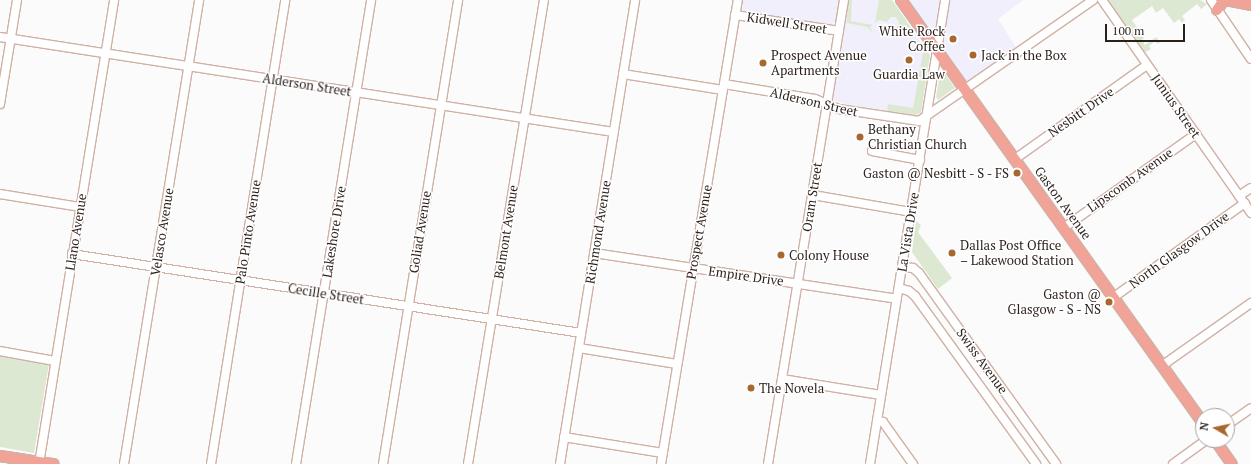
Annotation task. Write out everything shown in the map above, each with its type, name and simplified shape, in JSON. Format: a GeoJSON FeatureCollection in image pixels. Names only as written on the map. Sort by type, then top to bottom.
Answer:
{"type":"FeatureCollection","features":[{"type":"Feature","properties":{"kind":"main road","name":"Gaston Avenue"},"geometry":{"type":"LineString","coordinates":[[901,0],[937,52],[1065,227],[1195,411]]}},
{"type":"Feature","properties":{"kind":"main road"},"geometry":{"type":"LineString","coordinates":[[1217,10],[1225,0],[1251,5]]}},
{"type":"Feature","properties":{"kind":"main road"},"geometry":{"type":"LineString","coordinates":[[1221,448],[1232,464]]}},
{"type":"Feature","properties":{"kind":"main road"},"geometry":{"type":"LineString","coordinates":[[0,456],[53,464]]}},
{"type":"Feature","properties":{"kind":"street"},"geometry":{"type":"LineString","coordinates":[[0,104],[17,0]]}},
{"type":"Feature","properties":{"kind":"street","name":"Llano Avenue"},"geometry":{"type":"LineString","coordinates":[[39,463],[104,54],[114,0]]}},
{"type":"Feature","properties":{"kind":"street","name":"Velasco Avenue"},"geometry":{"type":"LineString","coordinates":[[124,464],[199,0]]}},
{"type":"Feature","properties":{"kind":"street","name":"Palo Pinto Avenue"},"geometry":{"type":"LineString","coordinates":[[211,464],[285,0]]}},
{"type":"Feature","properties":{"kind":"street","name":"Lakeshore Drive"},"geometry":{"type":"LineString","coordinates":[[296,464],[372,0]]}},
{"type":"Feature","properties":{"kind":"street","name":"Goliad Avenue"},"geometry":{"type":"LineString","coordinates":[[383,464],[458,0]]}},
{"type":"Feature","properties":{"kind":"street","name":"Belmont Avenue"},"geometry":{"type":"LineString","coordinates":[[468,464],[544,0]]}},
{"type":"Feature","properties":{"kind":"street","name":"Richmond Avenue"},"geometry":{"type":"LineString","coordinates":[[560,464],[635,0]]}},
{"type":"Feature","properties":{"kind":"street","name":"Prospect Avenue"},"geometry":{"type":"LineString","coordinates":[[661,464],[738,0]]}},
{"type":"Feature","properties":{"kind":"street","name":"Oram Street"},"geometry":{"type":"LineString","coordinates":[[768,464],[844,0]]}},
{"type":"Feature","properties":{"kind":"street","name":"La Vista Drive"},"geometry":{"type":"LineString","coordinates":[[870,464],[945,0]]}},
{"type":"Feature","properties":{"kind":"street","name":"Alderson Street"},"geometry":{"type":"LineString","coordinates":[[623,74],[815,99],[828,105],[916,122],[926,118],[1093,0]]}},
{"type":"Feature","properties":{"kind":"street","name":"Junius Street"},"geometry":{"type":"LineString","coordinates":[[1102,0],[1251,212]]}},
{"type":"Feature","properties":{"kind":"street"},"geometry":{"type":"LineString","coordinates":[[1211,0],[1251,58]]}},
{"type":"Feature","properties":{"kind":"street","name":"Kidwell Street"},"geometry":{"type":"LineString","coordinates":[[735,15],[839,31]]}},
{"type":"Feature","properties":{"kind":"street","name":"Alderson Street"},"geometry":{"type":"LineString","coordinates":[[0,37],[614,132]]}},
{"type":"Feature","properties":{"kind":"street","name":"Nesbitt Drive"},"geometry":{"type":"LineString","coordinates":[[1015,159],[1147,65]]}},
{"type":"Feature","properties":{"kind":"street","name":"Lipscomb Avenue"},"geometry":{"type":"LineString","coordinates":[[1065,227],[1196,134]]}},
{"type":"Feature","properties":{"kind":"street"},"geometry":{"type":"LineString","coordinates":[[872,151],[920,160]]}},
{"type":"Feature","properties":{"kind":"street"},"geometry":{"type":"LineString","coordinates":[[1239,196],[1251,188]]}},
{"type":"Feature","properties":{"kind":"street"},"geometry":{"type":"LineString","coordinates":[[0,194],[80,207]]}},
{"type":"Feature","properties":{"kind":"street"},"geometry":{"type":"LineString","coordinates":[[813,195],[911,212]]}},
{"type":"Feature","properties":{"kind":"street","name":"North Glasgow Drive"},"geometry":{"type":"LineString","coordinates":[[1114,297],[1245,203]]}},
{"type":"Feature","properties":{"kind":"street","name":"Empire Drive"},"geometry":{"type":"LineString","coordinates":[[594,253],[897,299]]}},
{"type":"Feature","properties":{"kind":"street","name":"Cecille Street"},"geometry":{"type":"LineString","coordinates":[[72,254],[581,333]]}},
{"type":"Feature","properties":{"kind":"street","name":"Swiss Avenue"},"geometry":{"type":"LineString","coordinates":[[902,266],[913,268],[919,273],[1056,464]]}},
{"type":"Feature","properties":{"kind":"street","name":"Swiss Avenue"},"geometry":{"type":"LineString","coordinates":[[899,288],[909,291],[915,296],[1036,464]]}},
{"type":"Feature","properties":{"kind":"street"},"geometry":{"type":"LineString","coordinates":[[1163,365],[1251,302]]}},
{"type":"Feature","properties":{"kind":"street"},"geometry":{"type":"LineString","coordinates":[[579,348],[677,364]]}},
{"type":"Feature","properties":{"kind":"street"},"geometry":{"type":"LineString","coordinates":[[0,351],[55,361]]}},
{"type":"Feature","properties":{"kind":"street"},"geometry":{"type":"LineString","coordinates":[[782,379],[881,396]]}},
{"type":"Feature","properties":{"kind":"street"},"geometry":{"type":"LineString","coordinates":[[991,400],[1003,392]]}},
{"type":"Feature","properties":{"kind":"street"},"geometry":{"type":"LineString","coordinates":[[1235,419],[1251,408]]}},
{"type":"Feature","properties":{"kind":"street"},"geometry":{"type":"LineString","coordinates":[[877,422],[883,422],[913,464]]}},
{"type":"Feature","properties":{"kind":"street"},"geometry":{"type":"LineString","coordinates":[[564,437],[663,453]]}},
{"type":"Feature","properties":{"kind":"street"},"geometry":{"type":"LineString","coordinates":[[1173,464],[1195,448]]}},
{"type":"Feature","properties":{"kind":"shaded area"},"geometry":{"type":"Polygon","coordinates":[[[742,0],[840,0],[837,21],[829,26],[740,12],[742,0]]]}},
{"type":"Feature","properties":{"kind":"shaded area"},"geometry":{"type":"Polygon","coordinates":[[[848,0],[892,0],[930,55],[918,115],[847,105],[833,100],[848,0]]]}},
{"type":"Feature","properties":{"kind":"shaded area"},"geometry":{"type":"Polygon","coordinates":[[[908,0],[1023,0],[998,19],[1016,47],[967,82],[908,0]]]}},
{"type":"Feature","properties":{"kind":"green space"},"geometry":{"type":"Polygon","coordinates":[[[848,0],[852,0],[851,21],[873,25],[870,27],[873,33],[867,27],[847,23],[848,0]]]}},
{"type":"Feature","properties":{"kind":"green space"},"geometry":{"type":"Polygon","coordinates":[[[879,0],[892,0],[912,29],[911,35],[895,32],[899,22],[896,17],[891,17],[887,22],[879,20],[875,23],[879,0]]]}},
{"type":"Feature","properties":{"kind":"green space"},"geometry":{"type":"Polygon","coordinates":[[[1107,0],[1200,0],[1207,4],[1201,9],[1197,4],[1182,16],[1185,20],[1182,23],[1179,19],[1174,23],[1163,8],[1156,13],[1152,6],[1132,20],[1144,38],[1142,40],[1145,45],[1156,37],[1160,42],[1158,44],[1155,41],[1149,46],[1151,49],[1144,53],[1107,0]]]}},
{"type":"Feature","properties":{"kind":"green space"},"geometry":{"type":"Polygon","coordinates":[[[924,47],[930,55],[921,113],[914,115],[887,111],[888,104],[913,108],[924,47]]]}},
{"type":"Feature","properties":{"kind":"green space"},"geometry":{"type":"Polygon","coordinates":[[[943,71],[955,88],[938,100],[936,97],[940,73],[943,71]]]}},
{"type":"Feature","properties":{"kind":"green space"},"geometry":{"type":"Polygon","coordinates":[[[916,221],[921,225],[918,232],[952,278],[938,289],[912,252],[916,221]]]}},
{"type":"Feature","properties":{"kind":"green space"},"geometry":{"type":"Polygon","coordinates":[[[0,355],[49,364],[34,453],[0,447],[0,355]]]}},
{"type":"Feature","properties":{"kind":"place","name":"White Rock Coffee"},"geometry":{"type":"Point","coordinates":[953,39]}},
{"type":"Feature","properties":{"kind":"place","name":"Jack in the Box"},"geometry":{"type":"Point","coordinates":[973,55]}},
{"type":"Feature","properties":{"kind":"place","name":"Guardia Law"},"geometry":{"type":"Point","coordinates":[909,60]}},
{"type":"Feature","properties":{"kind":"place","name":"Prospect Avenue Apartments"},"geometry":{"type":"Point","coordinates":[763,63]}},
{"type":"Feature","properties":{"kind":"place","name":"Bethany Christian Church"},"geometry":{"type":"Point","coordinates":[860,137]}},
{"type":"Feature","properties":{"kind":"place","name":"Gaston @ Nesbitt - S - FS"},"geometry":{"type":"Point","coordinates":[1017,173]}},
{"type":"Feature","properties":{"kind":"place","name":"Dallas Post Office – Lakewood Station"},"geometry":{"type":"Point","coordinates":[952,253]}},
{"type":"Feature","properties":{"kind":"place","name":"Colony House"},"geometry":{"type":"Point","coordinates":[781,255]}},
{"type":"Feature","properties":{"kind":"place","name":"Gaston @ Glasgow - S - NS"},"geometry":{"type":"Point","coordinates":[1109,302]}},
{"type":"Feature","properties":{"kind":"place","name":"The Novela"},"geometry":{"type":"Point","coordinates":[751,388]}}]}
